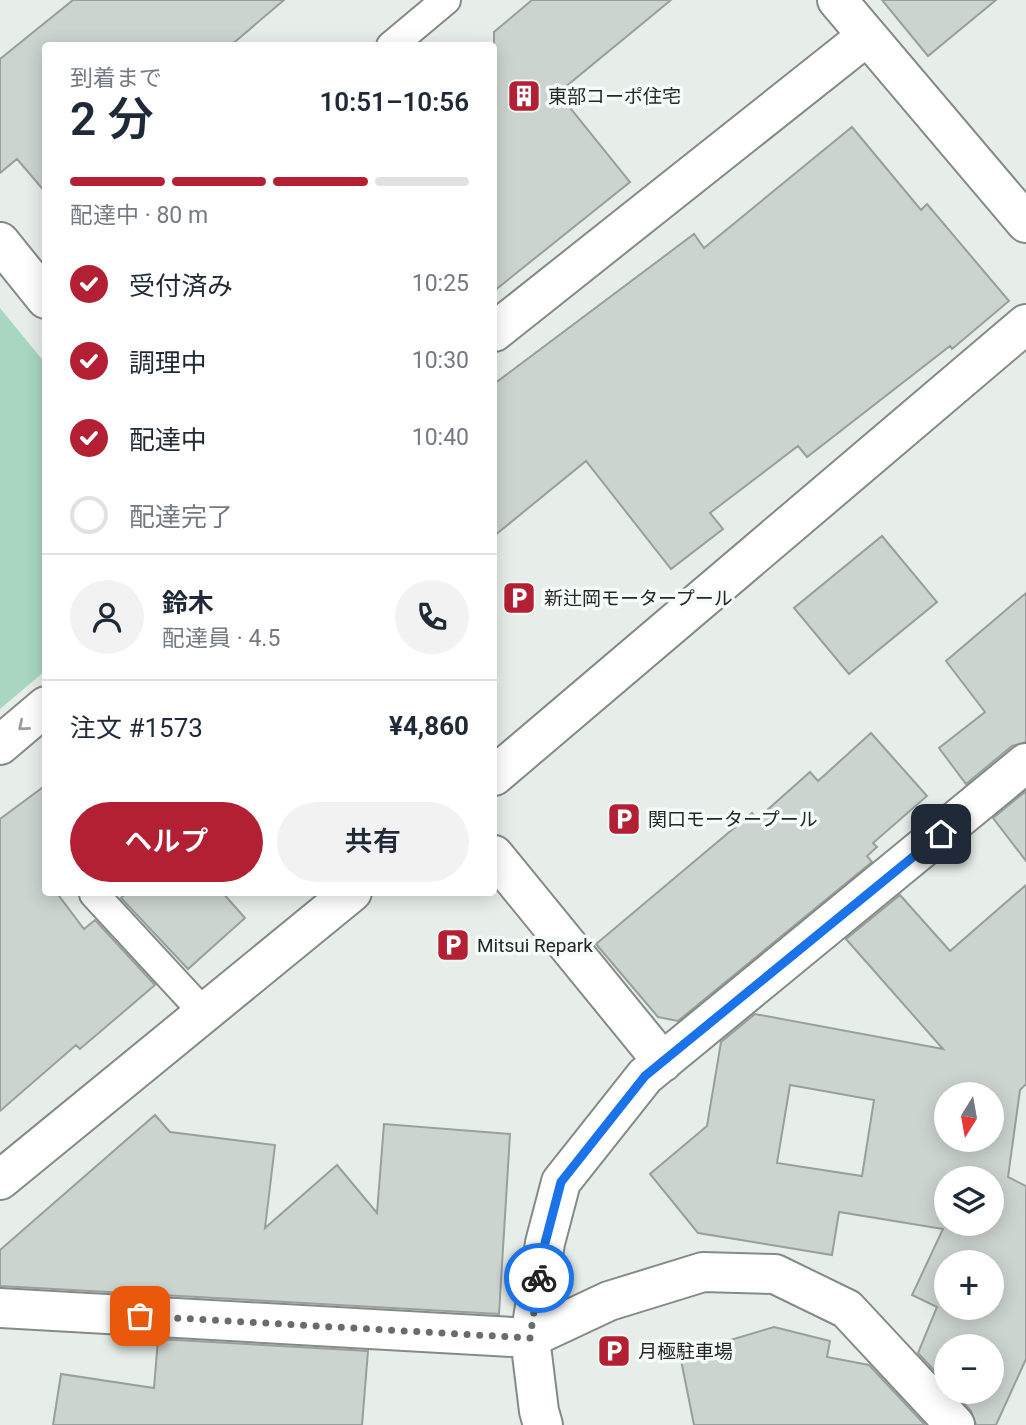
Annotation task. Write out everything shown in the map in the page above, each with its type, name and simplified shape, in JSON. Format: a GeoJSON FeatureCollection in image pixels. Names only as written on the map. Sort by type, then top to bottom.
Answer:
{"type":"FeatureCollection","features":[{"type":"Feature","properties":{"kind":"street"},"geometry":{"type":"LineString","coordinates":[[837,0],[1026,223]]}},
{"type":"Feature","properties":{"kind":"street"},"geometry":{"type":"LineString","coordinates":[[497,330],[867,36]]}},
{"type":"Feature","properties":{"kind":"street"},"geometry":{"type":"LineString","coordinates":[[0,242],[42,294]]}},
{"type":"Feature","properties":{"kind":"street"},"geometry":{"type":"LineString","coordinates":[[497,773],[1026,324]]}},
{"type":"Feature","properties":{"kind":"street"},"geometry":{"type":"LineString","coordinates":[[0,745],[42,709]]}},
{"type":"Feature","properties":{"kind":"street"},"geometry":{"type":"LineString","coordinates":[[543,1425],[530,1338],[545,1243],[561,1182],[645,1076],[1026,763]]}},
{"type":"Feature","properties":{"kind":"street"},"geometry":{"type":"LineString","coordinates":[[497,859],[663,1062]]}},
{"type":"Feature","properties":{"kind":"street"},"geometry":{"type":"LineString","coordinates":[[0,1180],[347,896]]}},
{"type":"Feature","properties":{"kind":"street"},"geometry":{"type":"LineString","coordinates":[[0,1308],[530,1338],[609,1301],[703,1272],[775,1274],[847,1309],[955,1425]]}},
{"type":"Feature","properties":{"kind":"lane"},"geometry":{"type":"LineString","coordinates":[[396,42],[446,0]]}},
{"type":"Feature","properties":{"kind":"lane"},"geometry":{"type":"LineString","coordinates":[[96,896],[204,1013]]}},
{"type":"Feature","properties":{"kind":"green space"},"geometry":{"type":"Polygon","coordinates":[[[0,308],[42,359],[42,674],[0,709],[0,308]]]}},
{"type":"Feature","properties":{"kind":"building"},"geometry":{"type":"Polygon","coordinates":[[[73,0],[284,0],[235,42],[42,42],[42,188],[17,159],[0,173],[0,59],[73,0]]]}},
{"type":"Feature","properties":{"kind":"building"},"geometry":{"type":"Polygon","coordinates":[[[532,0],[671,0],[558,93],[630,182],[497,289],[497,42],[494,42],[494,32],[532,0]]]}},
{"type":"Feature","properties":{"kind":"building"},"geometry":{"type":"Polygon","coordinates":[[[882,0],[996,0],[928,56],[882,0]]]}},
{"type":"Feature","properties":{"kind":"building"},"geometry":{"type":"Polygon","coordinates":[[[852,127],[921,210],[927,204],[1009,301],[952,349],[950,346],[807,457],[798,446],[710,513],[723,529],[671,569],[586,461],[497,534],[497,382],[694,234],[704,248],[852,127]]]}},
{"type":"Feature","properties":{"kind":"building"},"geometry":{"type":"Polygon","coordinates":[[[882,536],[937,602],[849,674],[794,608],[882,536]]]}},
{"type":"Feature","properties":{"kind":"building"},"geometry":{"type":"Polygon","coordinates":[[[1026,593],[1026,742],[1012,746],[966,784],[939,748],[985,712],[946,661],[1026,593]]]}},
{"type":"Feature","properties":{"kind":"building"},"geometry":{"type":"Polygon","coordinates":[[[871,733],[927,796],[873,843],[877,847],[867,856],[872,862],[678,1021],[658,1017],[596,944],[752,813],[757,819],[810,772],[818,781],[871,733]]]}},
{"type":"Feature","properties":{"kind":"building"},"geometry":{"type":"Polygon","coordinates":[[[42,788],[42,896],[59,896],[84,929],[95,920],[155,985],[80,1049],[76,1045],[0,1111],[0,819],[42,788]]]}},
{"type":"Feature","properties":{"kind":"building"},"geometry":{"type":"Polygon","coordinates":[[[1026,791],[1026,861],[993,818],[1026,791]]]}},
{"type":"Feature","properties":{"kind":"building"},"geometry":{"type":"Polygon","coordinates":[[[1026,885],[1026,1084],[1020,1090],[1008,1177],[1026,1186],[1026,1359],[996,1425],[976,1425],[971,1411],[965,1404],[1004,1404],[1004,1334],[934,1334],[934,1370],[918,1353],[934,1314],[934,1320],[1004,1320],[1004,1250],[934,1250],[934,1306],[912,1295],[940,1236],[1004,1236],[1004,1166],[934,1166],[934,1228],[839,1212],[832,1255],[698,1233],[650,1174],[707,1126],[721,1042],[755,1014],[943,1049],[846,939],[900,895],[950,951],[1026,885]],[[790,1085],[777,1163],[862,1176],[874,1100],[790,1085]]]}},
{"type":"Feature","properties":{"kind":"building"},"geometry":{"type":"Polygon","coordinates":[[[226,896],[245,918],[188,969],[121,898],[226,896]]]}},
{"type":"Feature","properties":{"kind":"building"},"geometry":{"type":"Polygon","coordinates":[[[155,1115],[170,1132],[275,1145],[265,1228],[337,1165],[377,1213],[384,1124],[510,1134],[499,1314],[0,1286],[0,1250],[155,1115]]]}},
{"type":"Feature","properties":{"kind":"building"},"geometry":{"type":"Polygon","coordinates":[[[774,1327],[830,1341],[827,1357],[869,1365],[925,1425],[694,1425],[680,1355],[774,1327]]]}},
{"type":"Feature","properties":{"kind":"building"},"geometry":{"type":"Polygon","coordinates":[[[158,1339],[368,1351],[362,1425],[53,1425],[61,1374],[154,1388],[158,1339]]]}},
{"type":"Feature","properties":{"kind":"way so far"},"geometry":{"type":"LineString","coordinates":[[140,1316],[530,1338],[539,1278]]}},
{"type":"Feature","properties":{"kind":"place","name":"東部コーポ住宅"},"geometry":{"type":"Point","coordinates":[524,96]}},
{"type":"Feature","properties":{"kind":"place","name":"新辻岡モータープール"},"geometry":{"type":"Point","coordinates":[519,598]}},
{"type":"Feature","properties":{"kind":"place","name":"関口モータープール"},"geometry":{"type":"Point","coordinates":[624,819]}},
{"type":"Feature","properties":{"kind":"place","name":"Mitsui Repark"},"geometry":{"type":"Point","coordinates":[453,945]}},
{"type":"Feature","properties":{"kind":"place","name":"月極駐車場"},"geometry":{"type":"Point","coordinates":[614,1351]}},
{"type":"Feature","properties":{"kind":"route"},"geometry":{"type":"LineString","coordinates":[[539,1278],[561,1182],[645,1076],[941,834]]}}]}
